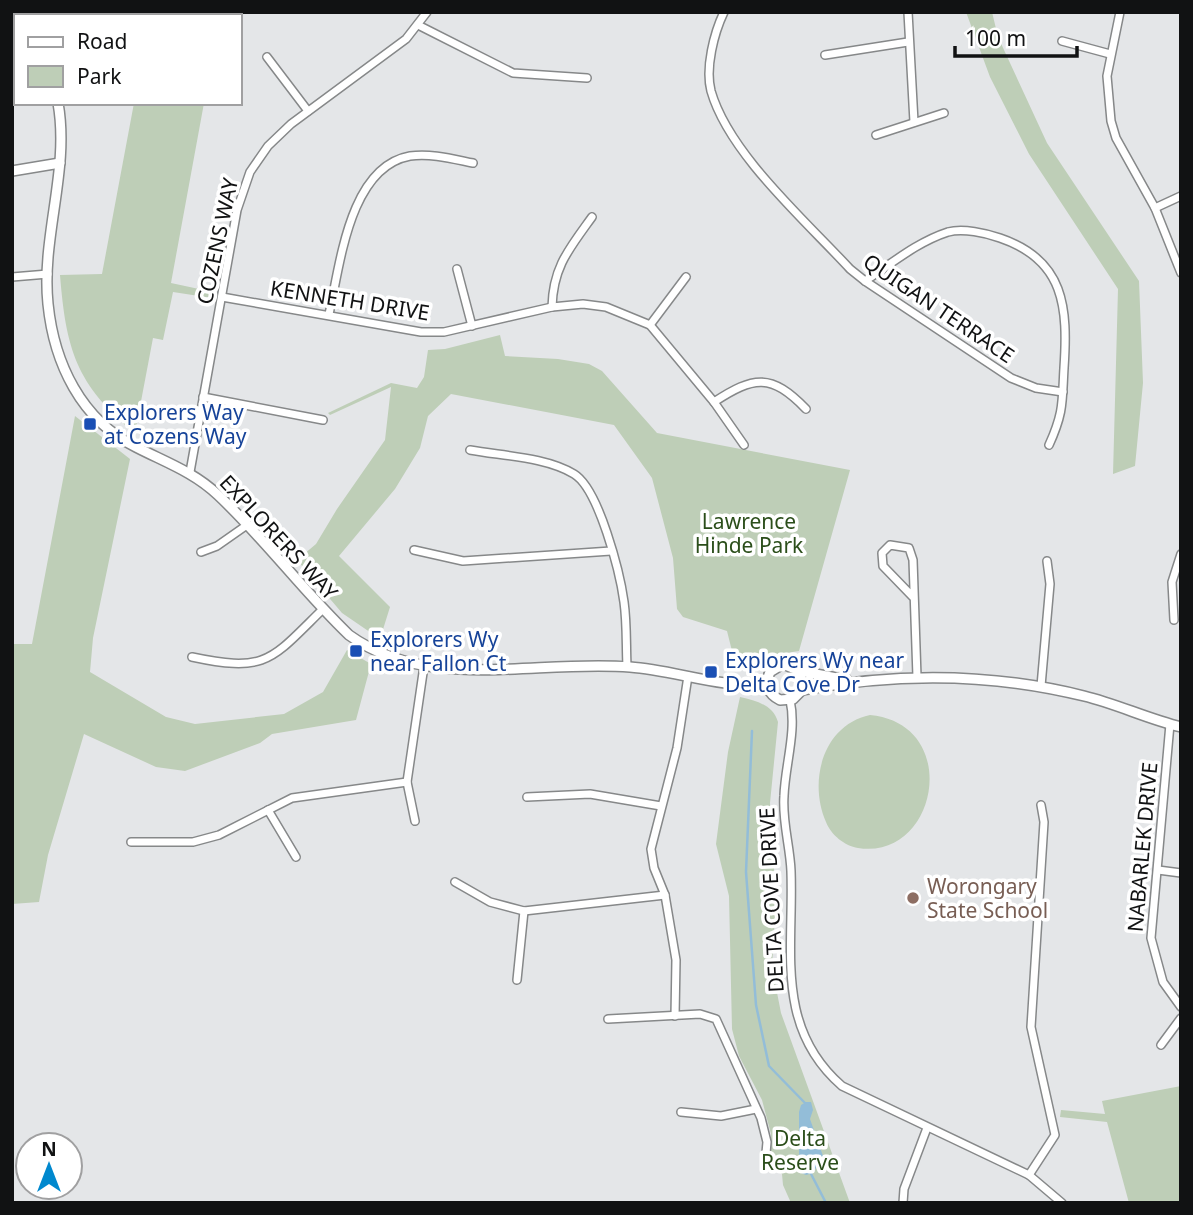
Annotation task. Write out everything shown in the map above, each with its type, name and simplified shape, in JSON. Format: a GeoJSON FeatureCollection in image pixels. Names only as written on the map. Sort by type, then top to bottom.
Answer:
{"type":"FeatureCollection","features":[{"type":"Feature","properties":{"kind":"street","name":"COZENS WAY"},"geometry":{"type":"LineString","coordinates":[[190,472],[237,210],[250,172],[268,146],[308,111],[406,39],[427,12]]}},
{"type":"Feature","properties":{"kind":"street","name":"QUIGAN TERRACE"},"geometry":{"type":"LineString","coordinates":[[724,12],[710,57],[710,89],[743,152],[849,269],[1011,378],[1036,388],[1063,392]]}},
{"type":"Feature","properties":{"kind":"street"},"geometry":{"type":"LineString","coordinates":[[908,12],[914,122]]}},
{"type":"Feature","properties":{"kind":"street"},"geometry":{"type":"LineString","coordinates":[[1120,12],[1110,54],[1107,93],[1111,121],[1116,138],[1155,208],[1181,273]]}},
{"type":"Feature","properties":{"kind":"street"},"geometry":{"type":"LineString","coordinates":[[418,25],[513,73],[586,78]]}},
{"type":"Feature","properties":{"kind":"street"},"geometry":{"type":"LineString","coordinates":[[1062,41],[1110,54]]}},
{"type":"Feature","properties":{"kind":"street"},"geometry":{"type":"LineString","coordinates":[[825,55],[908,42]]}},
{"type":"Feature","properties":{"kind":"street"},"geometry":{"type":"LineString","coordinates":[[267,57],[308,111]]}},
{"type":"Feature","properties":{"kind":"street","name":"EXPLORERS WAY"},"geometry":{"type":"LineString","coordinates":[[58,105],[60,163],[48,274],[48,304],[55,342],[65,373],[81,400],[98,420],[124,441],[190,472],[217,493],[349,635],[373,650],[424,666],[627,666],[747,685],[767,684]]}},
{"type":"Feature","properties":{"kind":"street"},"geometry":{"type":"LineString","coordinates":[[876,135],[944,113]]}},
{"type":"Feature","properties":{"kind":"street"},"geometry":{"type":"LineString","coordinates":[[329,314],[348,228],[355,207],[368,185],[389,165],[407,156],[430,155],[473,163]]}},
{"type":"Feature","properties":{"kind":"street"},"geometry":{"type":"LineString","coordinates":[[12,171],[60,163]]}},
{"type":"Feature","properties":{"kind":"street"},"geometry":{"type":"LineString","coordinates":[[1155,208],[1181,196]]}},
{"type":"Feature","properties":{"kind":"street"},"geometry":{"type":"LineString","coordinates":[[552,307],[552,283],[558,268],[592,217]]}},
{"type":"Feature","properties":{"kind":"street"},"geometry":{"type":"LineString","coordinates":[[865,281],[919,245],[950,231],[986,233],[1020,245],[1043,265],[1058,285],[1066,313],[1063,414],[1049,445]]}},
{"type":"Feature","properties":{"kind":"street"},"geometry":{"type":"LineString","coordinates":[[457,269],[472,326]]}},
{"type":"Feature","properties":{"kind":"street"},"geometry":{"type":"LineString","coordinates":[[12,277],[48,274]]}},
{"type":"Feature","properties":{"kind":"street"},"geometry":{"type":"LineString","coordinates":[[650,326],[686,277]]}},
{"type":"Feature","properties":{"kind":"street","name":"KENNETH DRIVE"},"geometry":{"type":"LineString","coordinates":[[222,297],[421,332],[472,326],[552,307],[583,304],[606,307],[650,326],[714,402],[744,445]]}},
{"type":"Feature","properties":{"kind":"street"},"geometry":{"type":"LineString","coordinates":[[714,402],[748,383],[767,383],[786,388],[806,408]]}},
{"type":"Feature","properties":{"kind":"street"},"geometry":{"type":"LineString","coordinates":[[203,397],[323,420]]}},
{"type":"Feature","properties":{"kind":"street"},"geometry":{"type":"LineString","coordinates":[[470,450],[561,467],[578,476],[595,503],[611,551],[624,602],[627,666]]}},
{"type":"Feature","properties":{"kind":"street"},"geometry":{"type":"LineString","coordinates":[[201,552],[217,546],[247,525]]}},
{"type":"Feature","properties":{"kind":"street"},"geometry":{"type":"LineString","coordinates":[[913,597],[883,566],[881,553],[890,545],[905,545],[912,553],[917,677]]}},
{"type":"Feature","properties":{"kind":"street"},"geometry":{"type":"LineString","coordinates":[[414,550],[463,561],[611,551]]}},
{"type":"Feature","properties":{"kind":"street"},"geometry":{"type":"LineString","coordinates":[[1174,620],[1172,582],[1181,554]]}},
{"type":"Feature","properties":{"kind":"street"},"geometry":{"type":"LineString","coordinates":[[1041,686],[1050,584],[1047,561]]}},
{"type":"Feature","properties":{"kind":"street"},"geometry":{"type":"LineString","coordinates":[[192,657],[242,665],[266,660],[283,649],[323,610]]}},
{"type":"Feature","properties":{"kind":"street"},"geometry":{"type":"LineString","coordinates":[[852,681],[800,671],[781,664],[770,672],[767,684],[773,697],[790,700],[802,690],[852,681],[917,677],[1041,686],[1087,697],[1181,727]]}},
{"type":"Feature","properties":{"kind":"street"},"geometry":{"type":"LineString","coordinates":[[415,821],[407,782],[424,666]]}},
{"type":"Feature","properties":{"kind":"street"},"geometry":{"type":"LineString","coordinates":[[800,671],[802,690]]}},
{"type":"Feature","properties":{"kind":"street"},"geometry":{"type":"LineString","coordinates":[[675,1016],[676,960],[665,895],[651,849],[677,748],[688,676]]}},
{"type":"Feature","properties":{"kind":"street","name":"DELTA COVE DRIVE"},"geometry":{"type":"LineString","coordinates":[[790,700],[792,719],[783,813],[791,870],[789,964],[793,999],[820,1068],[842,1086],[1029,1175],[1062,1203]]}},
{"type":"Feature","properties":{"kind":"street","name":"NABARLEK DRIVE"},"geometry":{"type":"LineString","coordinates":[[1170,724],[1151,939],[1163,982],[1181,1007]]}},
{"type":"Feature","properties":{"kind":"street"},"geometry":{"type":"LineString","coordinates":[[131,842],[192,842],[219,835],[292,798],[407,782]]}},
{"type":"Feature","properties":{"kind":"street"},"geometry":{"type":"LineString","coordinates":[[527,797],[590,794],[661,806]]}},
{"type":"Feature","properties":{"kind":"street"},"geometry":{"type":"LineString","coordinates":[[1029,1175],[1055,1135],[1031,1027],[1044,822],[1041,805]]}},
{"type":"Feature","properties":{"kind":"street"},"geometry":{"type":"LineString","coordinates":[[268,810],[296,856]]}},
{"type":"Feature","properties":{"kind":"street"},"geometry":{"type":"LineString","coordinates":[[1158,870],[1181,873]]}},
{"type":"Feature","properties":{"kind":"street"},"geometry":{"type":"LineString","coordinates":[[455,882],[490,902],[524,911],[665,895]]}},
{"type":"Feature","properties":{"kind":"street"},"geometry":{"type":"LineString","coordinates":[[517,980],[524,911]]}},
{"type":"Feature","properties":{"kind":"street"},"geometry":{"type":"LineString","coordinates":[[608,1019],[700,1014],[716,1019],[736,1070],[752,1094],[768,1142],[765,1164]]}},
{"type":"Feature","properties":{"kind":"street"},"geometry":{"type":"LineString","coordinates":[[1161,1045],[1181,1018]]}},
{"type":"Feature","properties":{"kind":"street"},"geometry":{"type":"LineString","coordinates":[[681,1112],[722,1116],[756,1109]]}},
{"type":"Feature","properties":{"kind":"street"},"geometry":{"type":"LineString","coordinates":[[903,1203],[904,1189],[927,1128]]}},
{"type":"Feature","properties":{"kind":"green space"},"geometry":{"type":"Polygon","coordinates":[[[966,12],[992,12],[998,37],[1047,143],[1139,281],[1143,383],[1135,466],[1113,474],[1118,289],[1029,154],[990,77],[966,12]]]}},
{"type":"Feature","properties":{"kind":"green space"},"geometry":{"type":"Polygon","coordinates":[[[134,105],[204,105],[171,283],[213,292],[212,298],[173,292],[163,340],[153,338],[135,433],[99,398],[87,381],[71,345],[66,324],[60,275],[102,274],[134,105]]]}},
{"type":"Feature","properties":{"kind":"green space","name":"Lawrence Hinde Park"},"geometry":{"type":"Polygon","coordinates":[[[500,335],[505,356],[558,359],[589,364],[602,371],[657,433],[850,470],[799,651],[773,655],[758,668],[736,667],[727,631],[683,617],[677,609],[673,558],[652,478],[614,425],[451,394],[428,416],[420,448],[395,489],[339,556],[390,607],[380,639],[342,613],[297,560],[316,544],[385,440],[391,387],[330,415],[328,413],[391,383],[417,388],[424,377],[428,350],[445,349],[500,335]]]}},
{"type":"Feature","properties":{"kind":"green space"},"geometry":{"type":"Polygon","coordinates":[[[75,416],[130,459],[93,638],[90,672],[166,717],[195,724],[284,714],[323,692],[347,650],[371,664],[356,720],[272,734],[260,743],[185,771],[156,767],[84,734],[48,855],[39,902],[12,904],[12,644],[32,644],[75,416]]]}},
{"type":"Feature","properties":{"kind":"green space","name":"Delta Reserve"},"geometry":{"type":"Polygon","coordinates":[[[740,697],[768,708],[778,722],[770,803],[776,900],[772,967],[781,1013],[850,1203],[791,1203],[783,1185],[782,1174],[771,1162],[771,1134],[762,1100],[739,1056],[732,1029],[729,896],[716,844],[728,752],[740,697]]]}},
{"type":"Feature","properties":{"kind":"green space"},"geometry":{"type":"Polygon","coordinates":[[[870,715],[899,724],[919,741],[928,764],[929,790],[921,814],[907,834],[885,846],[858,848],[839,839],[828,827],[821,806],[820,773],[831,742],[841,730],[870,715]]]}},
{"type":"Feature","properties":{"kind":"green space"},"geometry":{"type":"Polygon","coordinates":[[[1181,1086],[1181,1203],[1129,1203],[1107,1122],[1060,1117],[1061,1110],[1105,1114],[1102,1101],[1181,1086]]]}},
{"type":"Feature","properties":{"kind":"water"},"geometry":{"type":"Polygon","coordinates":[[[811,1102],[813,1110],[810,1119],[823,1156],[813,1173],[806,1175],[799,1172],[799,1112],[801,1105],[811,1102]]]}},
{"type":"Feature","properties":{"kind":"waterway"},"geometry":{"type":"LineString","coordinates":[[752,731],[746,872],[756,1005],[769,1066],[805,1103]]}},
{"type":"Feature","properties":{"kind":"waterway"},"geometry":{"type":"LineString","coordinates":[[810,1172],[826,1203]]}},
{"type":"Feature","properties":{"kind":"place","name":"Explorers Way at Cozens Way"},"geometry":{"type":"Point","coordinates":[90,424]}},
{"type":"Feature","properties":{"kind":"place","name":"Explorers Wy near Fallon Ct"},"geometry":{"type":"Point","coordinates":[356,651]}},
{"type":"Feature","properties":{"kind":"place","name":"Explorers Wy near Delta Cove Dr"},"geometry":{"type":"Point","coordinates":[711,672]}},
{"type":"Feature","properties":{"kind":"place","name":"Worongary State School"},"geometry":{"type":"Point","coordinates":[913,898]}}]}
